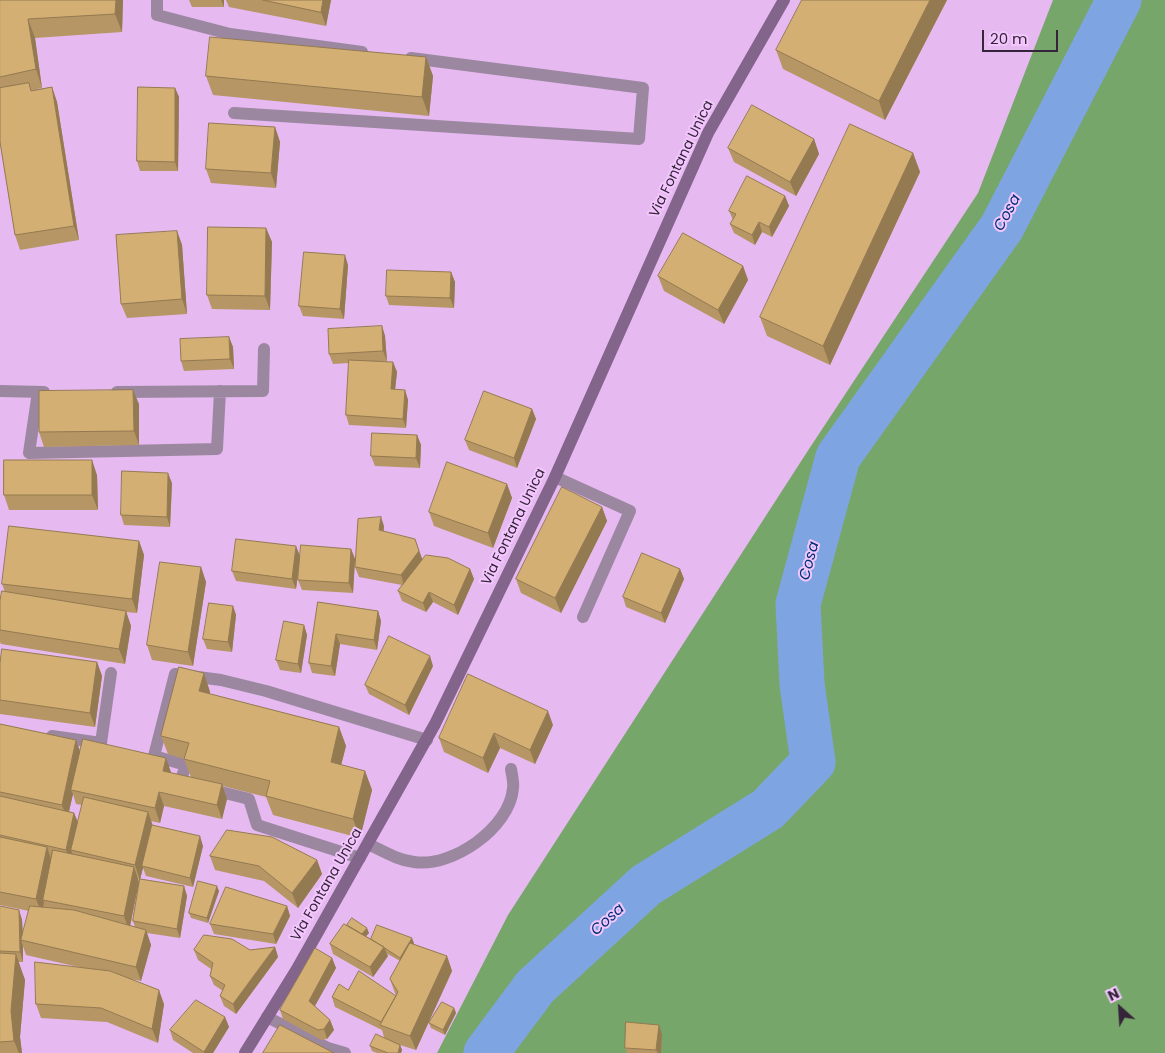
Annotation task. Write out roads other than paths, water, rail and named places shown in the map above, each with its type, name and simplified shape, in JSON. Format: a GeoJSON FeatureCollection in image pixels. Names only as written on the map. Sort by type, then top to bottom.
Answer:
{"type":"FeatureCollection","features":[{"type":"Feature","properties":{"kind":"main road","name":"Via Fontana Unica"},"geometry":{"type":"LineString","coordinates":[[245,1053],[427,740],[555,477],[708,134],[784,0]]}},
{"type":"Feature","properties":{"kind":"lane"},"geometry":{"type":"LineString","coordinates":[[157,0],[157,15],[230,34],[376,54]]}},
{"type":"Feature","properties":{"kind":"lane"},"geometry":{"type":"LineString","coordinates":[[234,112],[640,139],[644,88],[396,56]]}},
{"type":"Feature","properties":{"kind":"lane"},"geometry":{"type":"LineString","coordinates":[[105,392],[263,391],[264,349]]}},
{"type":"Feature","properties":{"kind":"lane"},"geometry":{"type":"LineString","coordinates":[[0,391],[57,392]]}},
{"type":"Feature","properties":{"kind":"lane"},"geometry":{"type":"LineString","coordinates":[[38,392],[29,453],[217,449],[220,391]]}},
{"type":"Feature","properties":{"kind":"lane"},"geometry":{"type":"LineString","coordinates":[[555,477],[630,511],[583,618]]}},
{"type":"Feature","properties":{"kind":"lane"},"geometry":{"type":"LineString","coordinates":[[37,734],[101,743],[111,673]]}},
{"type":"Feature","properties":{"kind":"lane"},"geometry":{"type":"LineString","coordinates":[[360,858],[257,825],[249,799],[180,782],[186,766],[154,756],[175,674],[221,680],[266,691],[427,740]]}},
{"type":"Feature","properties":{"kind":"lane"},"geometry":{"type":"LineString","coordinates":[[368,844],[396,858],[415,863],[440,862],[460,854],[476,843],[495,825],[507,807],[514,788],[511,769]]}},
{"type":"Feature","properties":{"kind":"lane"},"geometry":{"type":"LineString","coordinates":[[267,1017],[328,1048],[345,1053]]}},
{"type":"Feature","properties":{"kind":"waterway","name":"Cosa"},"geometry":{"type":"LineString","coordinates":[[486,1053],[535,987],[646,885],[768,809],[813,762],[802,684],[798,604],[838,457],[1002,227],[1119,0]]}}]}
